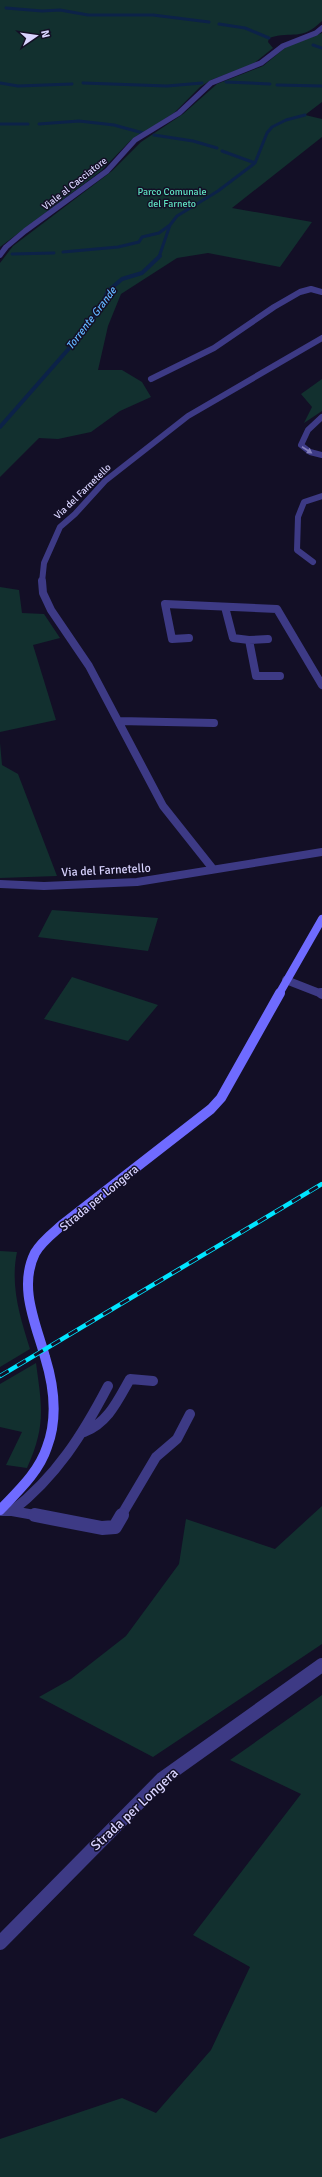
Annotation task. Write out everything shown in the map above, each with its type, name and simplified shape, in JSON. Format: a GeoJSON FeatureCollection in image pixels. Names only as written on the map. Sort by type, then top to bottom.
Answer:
{"type":"FeatureCollection","features":[{"type":"Feature","properties":{"kind":"street","name":"Viale al Cacciatore"},"geometry":{"type":"LineString","coordinates":[[0,255],[6,247],[25,231],[107,171],[135,140],[179,113],[212,83],[261,63],[283,46],[316,33],[322,28]]}},
{"type":"Feature","properties":{"kind":"street"},"geometry":{"type":"LineString","coordinates":[[151,379],[214,348],[296,294],[311,289],[322,292]]}},
{"type":"Feature","properties":{"kind":"street","name":"Via del Farnetello"},"geometry":{"type":"LineString","coordinates":[[213,869],[181,832],[163,806],[89,666],[52,610],[43,593],[42,580],[44,563],[60,527],[75,514],[105,481],[188,416],[322,338]]}},
{"type":"Feature","properties":{"kind":"street"},"geometry":{"type":"LineString","coordinates":[[322,417],[308,430],[301,445],[304,449],[312,453],[322,455]]}},
{"type":"Feature","properties":{"kind":"street"},"geometry":{"type":"LineString","coordinates":[[313,562],[297,550],[298,513],[300,506],[304,501],[322,496]]}},
{"type":"Feature","properties":{"kind":"street"},"geometry":{"type":"LineString","coordinates":[[189,638],[172,638],[165,604],[277,609],[322,685]]}},
{"type":"Feature","properties":{"kind":"street"},"geometry":{"type":"LineString","coordinates":[[225,607],[233,638],[248,640],[268,639]]}},
{"type":"Feature","properties":{"kind":"street"},"geometry":{"type":"LineString","coordinates":[[248,640],[256,676],[280,676]]}},
{"type":"Feature","properties":{"kind":"street"},"geometry":{"type":"LineString","coordinates":[[119,721],[214,723]]}},
{"type":"Feature","properties":{"kind":"street","name":"Via del Farnetello"},"geometry":{"type":"LineString","coordinates":[[0,884],[44,886],[136,882],[322,852]]}},
{"type":"Feature","properties":{"kind":"street","name":"Strada per Longera"},"geometry":{"type":"LineString","coordinates":[[4,1511],[42,1459],[52,1430],[54,1410],[49,1369],[29,1310],[30,1268],[35,1253],[44,1241],[211,1109],[221,1098],[286,980],[322,919]]}},
{"type":"Feature","properties":{"kind":"street"},"geometry":{"type":"LineString","coordinates":[[286,980],[322,994]]}},
{"type":"Feature","properties":{"kind":"street"},"geometry":{"type":"LineString","coordinates":[[84,1432],[94,1430],[104,1421],[130,1379],[153,1381]]}},
{"type":"Feature","properties":{"kind":"street"},"geometry":{"type":"LineString","coordinates":[[4,1511],[39,1490],[84,1432],[108,1386]]}},
{"type":"Feature","properties":{"kind":"street"},"geometry":{"type":"LineString","coordinates":[[4,1511],[79,1525],[102,1528],[115,1527],[156,1457],[177,1439],[190,1414]]}},
{"type":"Feature","properties":{"kind":"street","name":"Strada per Longera"},"geometry":{"type":"LineString","coordinates":[[0,1943],[162,1779],[322,1665]]}},
{"type":"Feature","properties":{"kind":"green space"},"geometry":{"type":"Polygon","coordinates":[[[0,0],[322,0],[322,21],[308,31],[302,33],[269,38],[268,42],[273,48],[253,64],[211,80],[200,87],[174,113],[130,141],[101,171],[0,247],[0,0]]]}},
{"type":"Feature","properties":{"kind":"green space","name":"Parco Comunale del Farneto"},"geometry":{"type":"Polygon","coordinates":[[[322,33],[322,102],[305,115],[322,119],[322,137],[232,208],[312,222],[280,267],[208,253],[177,258],[121,294],[108,326],[98,370],[122,370],[142,382],[151,397],[120,411],[91,432],[58,439],[39,438],[0,477],[0,263],[13,246],[112,171],[141,142],[183,114],[217,84],[263,66],[286,47],[322,33]]]}},
{"type":"Feature","properties":{"kind":"green space"},"geometry":{"type":"Polygon","coordinates":[[[322,379],[322,411],[304,423],[312,407],[301,394],[322,379]]]}},
{"type":"Feature","properties":{"kind":"green space"},"geometry":{"type":"Polygon","coordinates":[[[0,587],[19,590],[22,613],[44,614],[60,638],[33,645],[56,720],[0,732],[0,587]]]}},
{"type":"Feature","properties":{"kind":"green space"},"geometry":{"type":"Polygon","coordinates":[[[0,743],[2,765],[18,774],[57,876],[0,878],[0,743]]]}},
{"type":"Feature","properties":{"kind":"green space"},"geometry":{"type":"Polygon","coordinates":[[[52,910],[158,918],[148,951],[38,937],[52,910]]]}},
{"type":"Feature","properties":{"kind":"green space"},"geometry":{"type":"Polygon","coordinates":[[[72,977],[158,1005],[128,1041],[44,1019],[72,977]]]}},
{"type":"Feature","properties":{"kind":"green space"},"geometry":{"type":"Polygon","coordinates":[[[0,1251],[17,1252],[15,1265],[15,1289],[30,1349],[0,1367],[0,1251]]]}},
{"type":"Feature","properties":{"kind":"green space"},"geometry":{"type":"Polygon","coordinates":[[[36,1363],[41,1404],[40,1428],[37,1440],[27,1468],[6,1465],[22,1432],[0,1427],[0,1384],[36,1363]]]}},
{"type":"Feature","properties":{"kind":"green space"},"geometry":{"type":"Polygon","coordinates":[[[322,1506],[322,1644],[153,1757],[39,1697],[71,1679],[126,1636],[179,1564],[186,1519],[275,1549],[322,1506]]]}},
{"type":"Feature","properties":{"kind":"green space"},"geometry":{"type":"Polygon","coordinates":[[[322,1695],[322,2177],[0,2177],[0,2139],[122,2098],[156,2113],[211,2050],[250,1967],[193,1935],[301,1794],[230,1760],[322,1695]]]}},
{"type":"Feature","properties":{"kind":"waterway"},"geometry":{"type":"LineString","coordinates":[[6,8],[42,11],[60,10],[88,15],[153,15],[209,22]]}},
{"type":"Feature","properties":{"kind":"waterway"},"geometry":{"type":"LineString","coordinates":[[219,24],[245,28],[269,38]]}},
{"type":"Feature","properties":{"kind":"waterway"},"geometry":{"type":"LineString","coordinates":[[313,45],[322,48]]}},
{"type":"Feature","properties":{"kind":"waterway"},"geometry":{"type":"LineString","coordinates":[[226,82],[270,84]]}},
{"type":"Feature","properties":{"kind":"waterway"},"geometry":{"type":"LineString","coordinates":[[0,83],[18,86],[72,84]]}},
{"type":"Feature","properties":{"kind":"waterway"},"geometry":{"type":"LineString","coordinates":[[83,83],[167,86],[202,83]]}},
{"type":"Feature","properties":{"kind":"waterway"},"geometry":{"type":"LineString","coordinates":[[277,85],[322,86]]}},
{"type":"Feature","properties":{"kind":"waterway","name":"Torrente Grande"},"geometry":{"type":"LineString","coordinates":[[255,163],[267,133],[272,127],[286,120],[305,115]]}},
{"type":"Feature","properties":{"kind":"waterway"},"geometry":{"type":"LineString","coordinates":[[39,124],[79,121],[114,125],[143,133]]}},
{"type":"Feature","properties":{"kind":"waterway"},"geometry":{"type":"LineString","coordinates":[[0,124],[28,124]]}},
{"type":"Feature","properties":{"kind":"waterway"},"geometry":{"type":"LineString","coordinates":[[154,135],[193,141],[217,148]]}},
{"type":"Feature","properties":{"kind":"waterway"},"geometry":{"type":"LineString","coordinates":[[222,151],[255,163]]}},
{"type":"Feature","properties":{"kind":"waterway","name":"Torrente Grande"},"geometry":{"type":"LineString","coordinates":[[170,225],[177,216],[218,191],[255,163]]}},
{"type":"Feature","properties":{"kind":"waterway"},"geometry":{"type":"LineString","coordinates":[[63,252],[118,247],[139,242],[142,237],[159,233],[170,225]]}},
{"type":"Feature","properties":{"kind":"waterway","name":"Torrente Grande"},"geometry":{"type":"LineString","coordinates":[[159,257],[170,225]]}},
{"type":"Feature","properties":{"kind":"waterway"},"geometry":{"type":"LineString","coordinates":[[12,254],[54,253]]}},
{"type":"Feature","properties":{"kind":"waterway","name":"Torrente Grande"},"geometry":{"type":"LineString","coordinates":[[0,427],[87,328],[102,305],[108,291],[122,279],[142,273],[159,257]]}},
{"type":"Feature","properties":{"kind":"railway"},"geometry":{"type":"LineString","coordinates":[[0,1376],[322,1184]]}}]}
